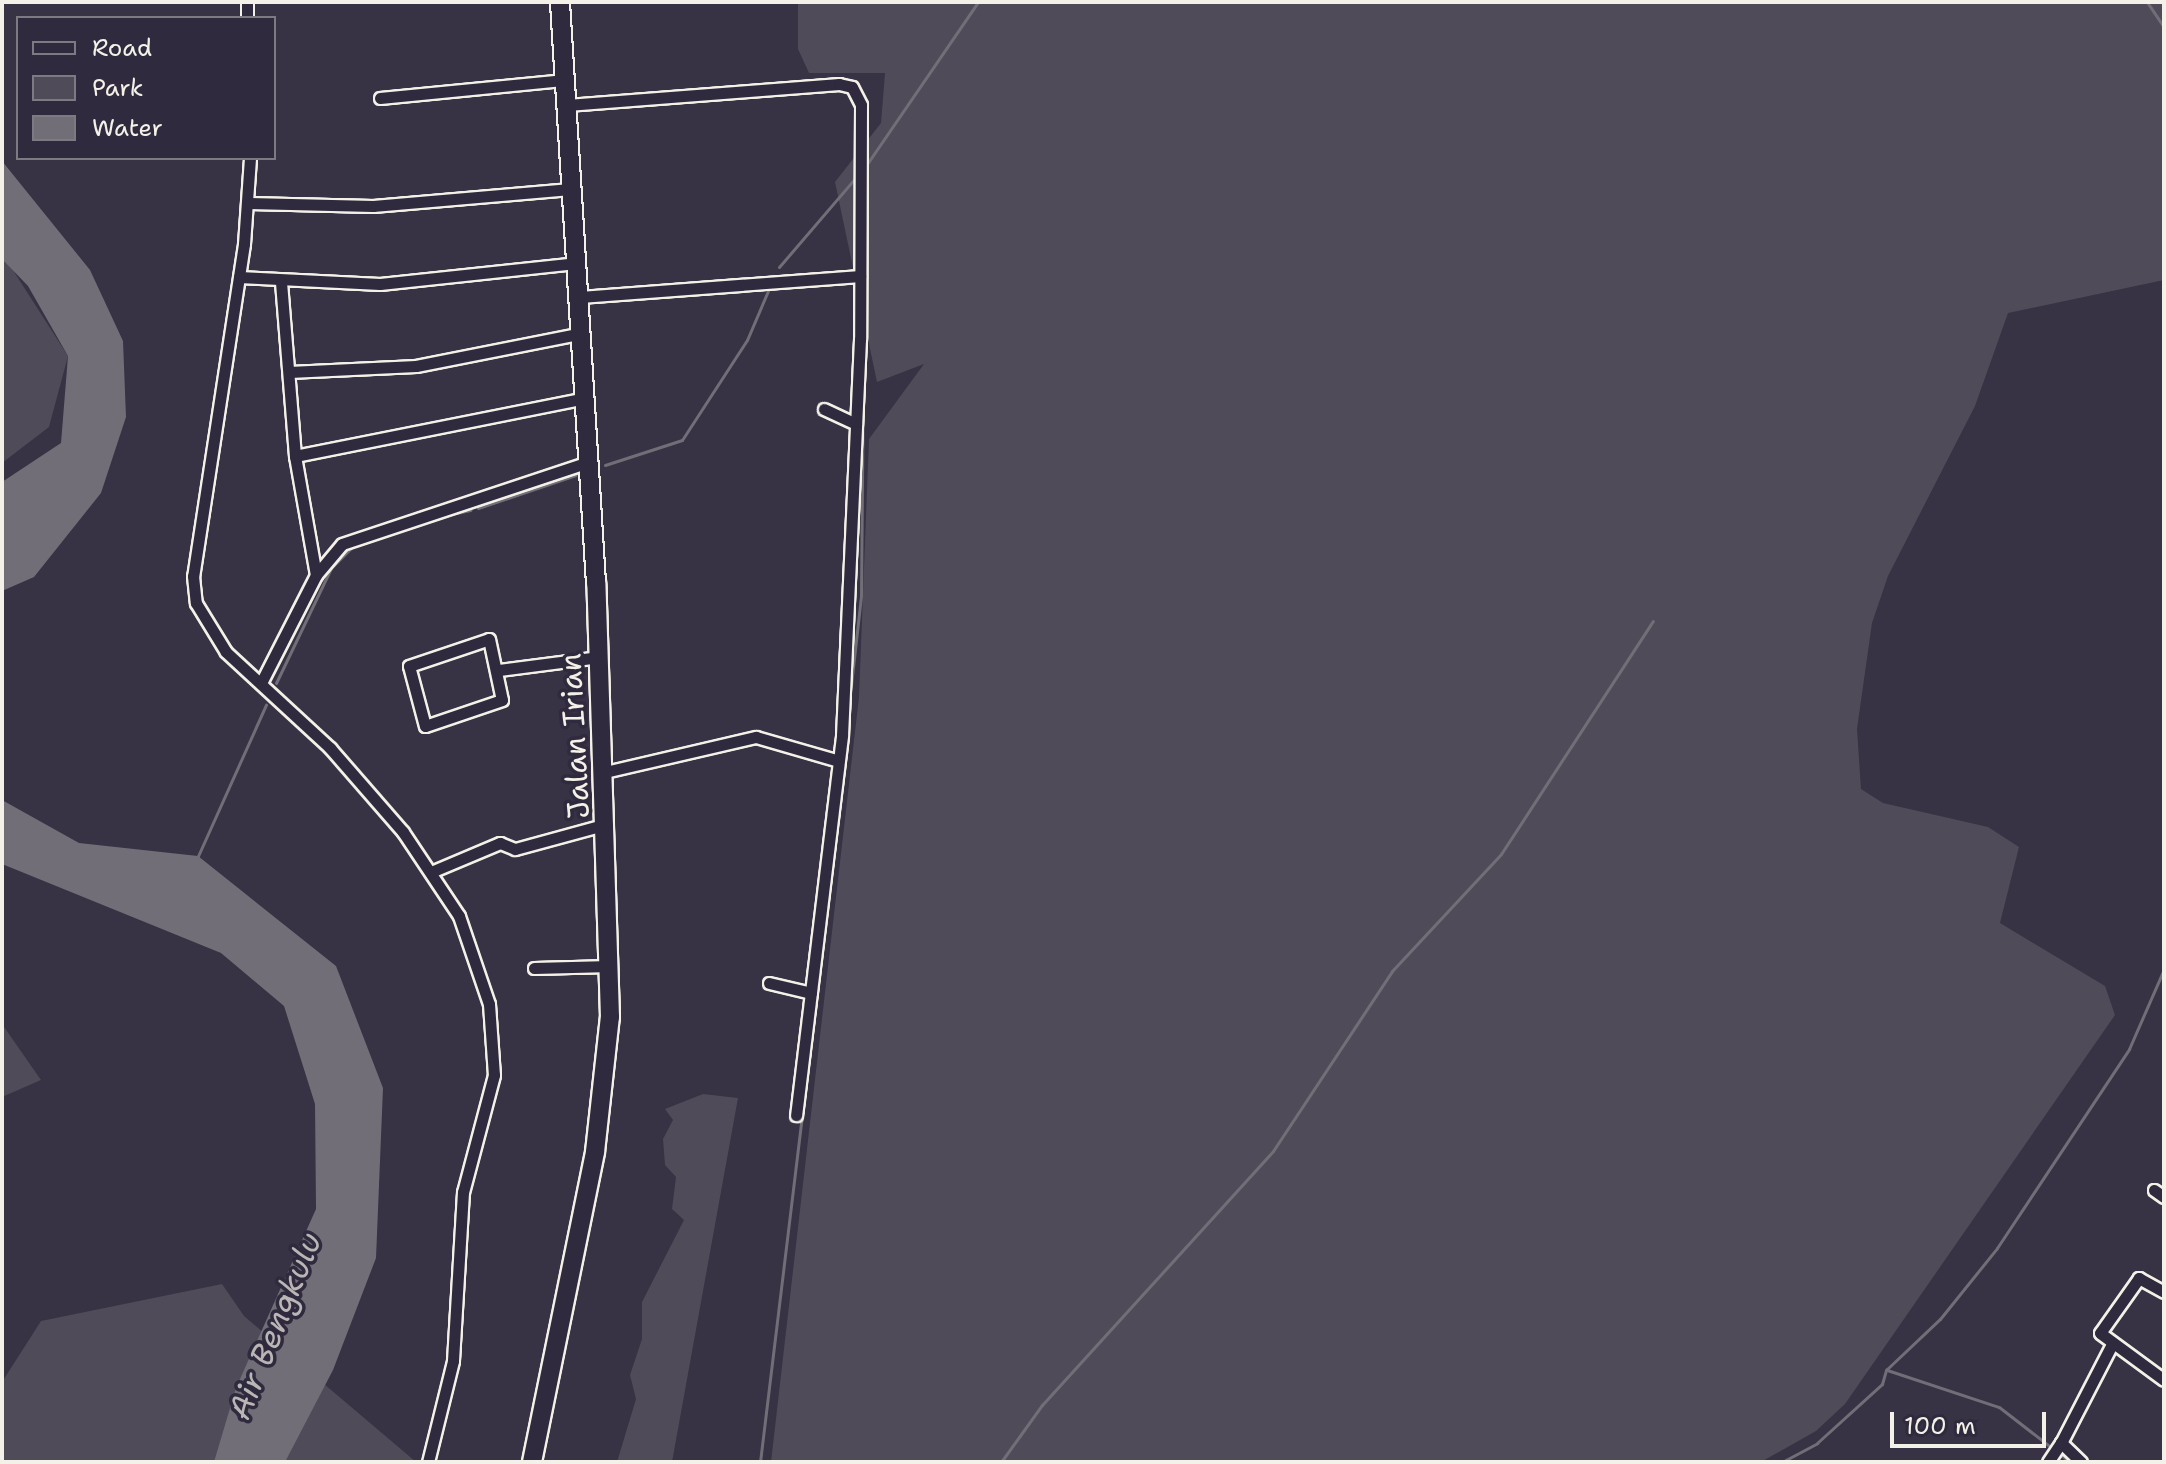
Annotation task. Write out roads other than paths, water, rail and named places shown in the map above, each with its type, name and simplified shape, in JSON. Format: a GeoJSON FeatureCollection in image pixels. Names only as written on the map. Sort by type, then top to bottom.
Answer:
{"type":"FeatureCollection","features":[{"type":"Feature","properties":{"kind":"main road","name":"Jalan Irian"},"geometry":{"type":"LineString","coordinates":[[533,1462],[595,1152],[610,966],[605,772],[583,333],[560,2]]}},
{"type":"Feature","properties":{"kind":"street"},"geometry":{"type":"LineString","coordinates":[[380,98],[565,80]]}},
{"type":"Feature","properties":{"kind":"street"},"geometry":{"type":"LineString","coordinates":[[567,105],[847,84],[861,105],[864,167],[856,424],[839,761],[796,1115]]}},
{"type":"Feature","properties":{"kind":"street"},"geometry":{"type":"LineString","coordinates":[[250,160],[249,203],[193,588],[212,636],[262,681],[371,792],[431,872],[474,945],[494,1044],[489,1101],[463,1192],[453,1361],[428,1462]]}},
{"type":"Feature","properties":{"kind":"street"},"geometry":{"type":"LineString","coordinates":[[249,203],[373,206],[573,189]]}},
{"type":"Feature","properties":{"kind":"street"},"geometry":{"type":"LineString","coordinates":[[239,277],[281,282],[380,284],[578,263]]}},
{"type":"Feature","properties":{"kind":"street"},"geometry":{"type":"LineString","coordinates":[[580,297],[860,276]]}},
{"type":"Feature","properties":{"kind":"street"},"geometry":{"type":"LineString","coordinates":[[281,282],[295,456],[316,575]]}},
{"type":"Feature","properties":{"kind":"street"},"geometry":{"type":"LineString","coordinates":[[289,372],[416,366],[583,333]]}},
{"type":"Feature","properties":{"kind":"street"},"geometry":{"type":"LineString","coordinates":[[295,456],[586,398]]}},
{"type":"Feature","properties":{"kind":"street"},"geometry":{"type":"LineString","coordinates":[[824,409],[856,424]]}},
{"type":"Feature","properties":{"kind":"street"},"geometry":{"type":"LineString","coordinates":[[262,681],[316,575],[361,534],[588,462]]}},
{"type":"Feature","properties":{"kind":"street"},"geometry":{"type":"LineString","coordinates":[[489,639],[499,670],[500,701],[421,722],[412,664],[489,639]]}},
{"type":"Feature","properties":{"kind":"street"},"geometry":{"type":"LineString","coordinates":[[499,670],[599,657]]}},
{"type":"Feature","properties":{"kind":"street"},"geometry":{"type":"LineString","coordinates":[[605,772],[756,737],[839,761]]}},
{"type":"Feature","properties":{"kind":"street"},"geometry":{"type":"LineString","coordinates":[[431,872],[500,843],[515,849],[607,824]]}},
{"type":"Feature","properties":{"kind":"street"},"geometry":{"type":"LineString","coordinates":[[534,968],[610,966]]}},
{"type":"Feature","properties":{"kind":"street"},"geometry":{"type":"LineString","coordinates":[[769,983],[811,993]]}},
{"type":"Feature","properties":{"kind":"street"},"geometry":{"type":"LineString","coordinates":[[2164,1292],[2137,1280],[2100,1330],[2112,1344],[2164,1380]]}},
{"type":"Feature","properties":{"kind":"street"},"geometry":{"type":"LineString","coordinates":[[2081,1462],[2054,1454],[2112,1344]]}},
{"type":"Feature","properties":{"kind":"water"},"geometry":{"type":"Polygon","coordinates":[[[2,161],[90,270],[123,341],[126,417],[101,493],[34,577],[2,591],[2,482],[61,443],[68,356],[28,286],[2,259],[2,161]]]}},
{"type":"Feature","properties":{"kind":"water","name":"Air Bengkulu"},"geometry":{"type":"Polygon","coordinates":[[[2,800],[79,843],[198,856],[336,966],[383,1088],[376,1258],[333,1370],[285,1462],[214,1462],[236,1388],[316,1209],[315,1104],[284,1006],[221,953],[2,864],[2,800]]]}},
{"type":"Feature","properties":{"kind":"waterway"},"geometry":{"type":"LineString","coordinates":[[867,164],[978,2]]}},
{"type":"Feature","properties":{"kind":"waterway"},"geometry":{"type":"LineString","coordinates":[[2147,2],[2164,27]]}},
{"type":"Feature","properties":{"kind":"waterway"},"geometry":{"type":"LineString","coordinates":[[866,196],[867,165]]}},
{"type":"Feature","properties":{"kind":"waterway"},"geometry":{"type":"LineString","coordinates":[[779,267],[857,176]]}},
{"type":"Feature","properties":{"kind":"waterway"},"geometry":{"type":"LineString","coordinates":[[605,465],[682,440],[747,340],[770,286]]}},
{"type":"Feature","properties":{"kind":"waterway"},"geometry":{"type":"LineString","coordinates":[[849,703],[861,596],[863,384]]}},
{"type":"Feature","properties":{"kind":"waterway"},"geometry":{"type":"LineString","coordinates":[[478,508],[576,475]]}},
{"type":"Feature","properties":{"kind":"waterway"},"geometry":{"type":"LineString","coordinates":[[442,516],[470,510]]}},
{"type":"Feature","properties":{"kind":"waterway"},"geometry":{"type":"LineString","coordinates":[[276,683],[331,568],[355,544]]}},
{"type":"Feature","properties":{"kind":"waterway"},"geometry":{"type":"LineString","coordinates":[[1001,1462],[1042,1405],[1273,1151],[1392,971],[1501,854],[1653,621]]}},
{"type":"Feature","properties":{"kind":"waterway"},"geometry":{"type":"LineString","coordinates":[[198,856],[266,705]]}},
{"type":"Feature","properties":{"kind":"waterway"},"geometry":{"type":"LineString","coordinates":[[1782,1462],[1817,1443],[1882,1384],[1886,1370],[1940,1319],[1997,1248],[2129,1049],[2164,969]]}},
{"type":"Feature","properties":{"kind":"waterway"},"geometry":{"type":"LineString","coordinates":[[760,1462],[819,973]]}},
{"type":"Feature","properties":{"kind":"waterway"},"geometry":{"type":"LineString","coordinates":[[1887,1370],[1999,1407],[2070,1462]]}}]}
